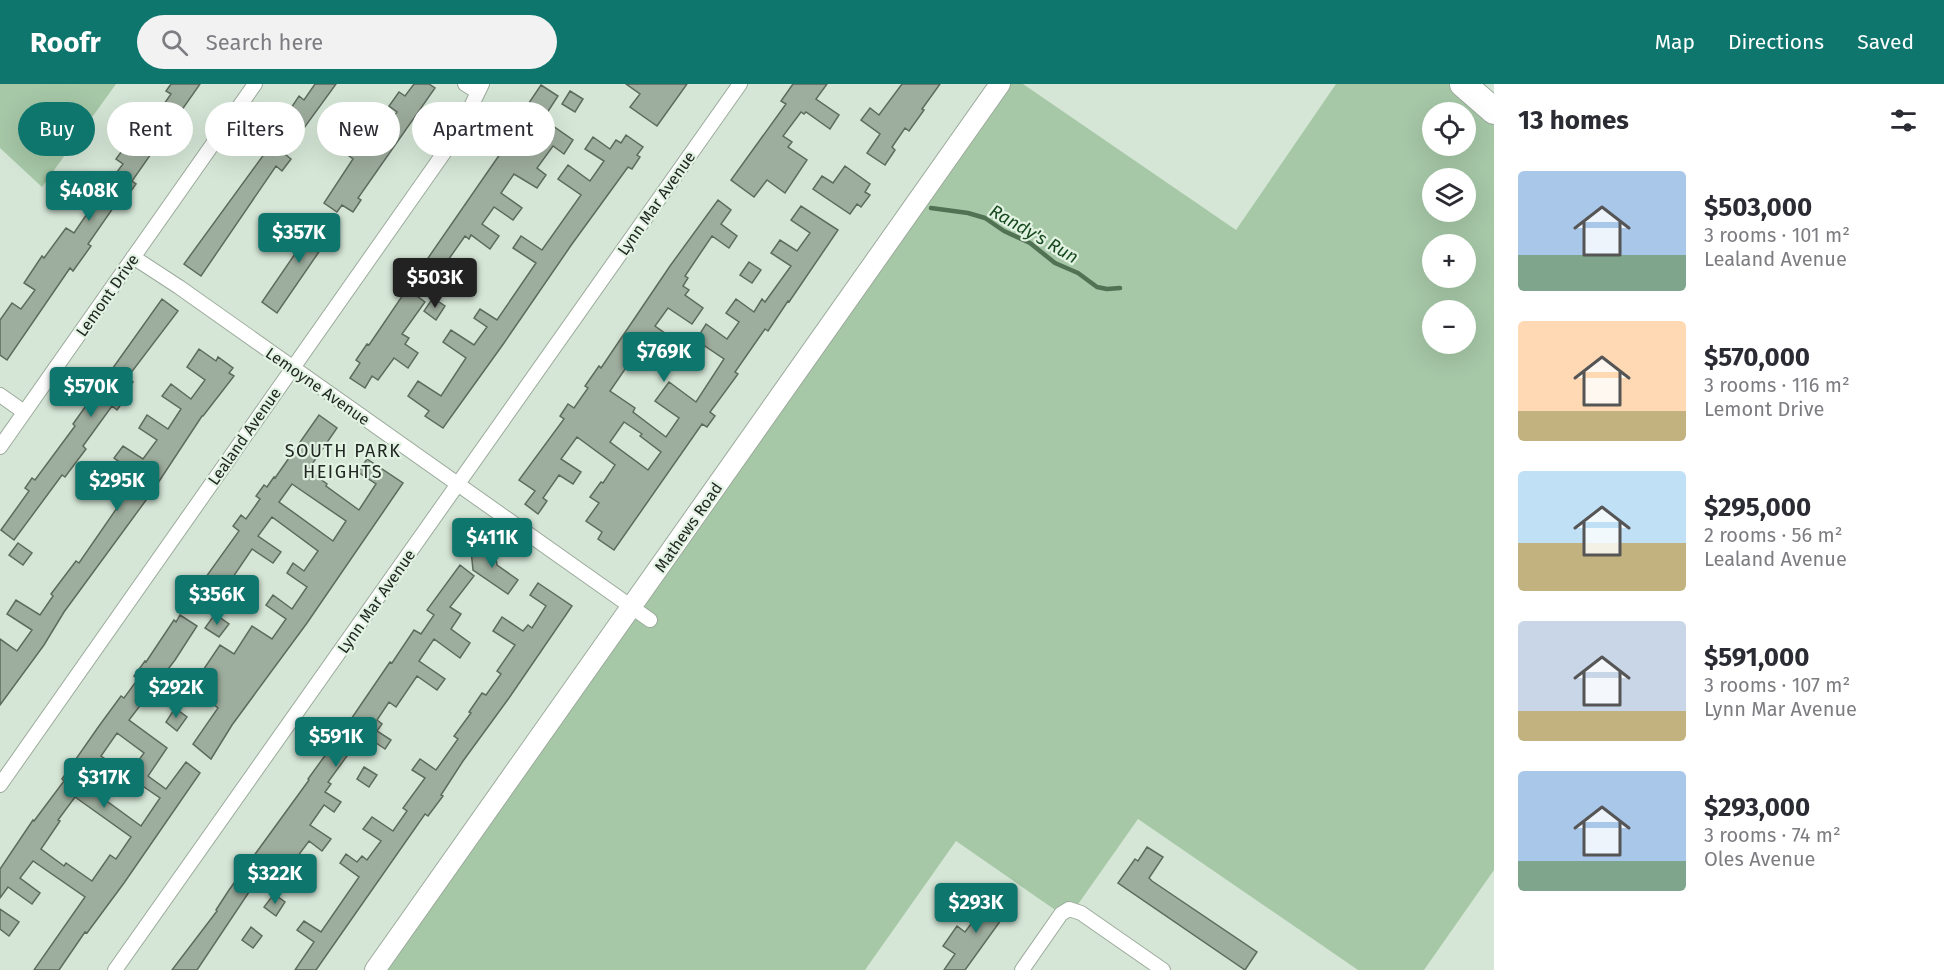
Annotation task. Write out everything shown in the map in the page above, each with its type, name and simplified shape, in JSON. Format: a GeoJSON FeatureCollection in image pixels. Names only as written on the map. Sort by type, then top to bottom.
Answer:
{"type":"FeatureCollection","features":[{"type":"Feature","properties":{"kind":"highway"},"geometry":{"type":"LineString","coordinates":[[1463,84],[1494,111]]}},
{"type":"Feature","properties":{"kind":"street"},"geometry":{"type":"LineString","coordinates":[[465,84],[480,88]]}},
{"type":"Feature","properties":{"kind":"street","name":"Lynn Mar Avenue"},"geometry":{"type":"LineString","coordinates":[[115,970],[741,84]]}},
{"type":"Feature","properties":{"kind":"street","name":"Mathews Road"},"geometry":{"type":"LineString","coordinates":[[375,970],[1000,84]]}},
{"type":"Feature","properties":{"kind":"street","name":"Lemont Drive"},"geometry":{"type":"LineString","coordinates":[[0,447],[253,85]]}},
{"type":"Feature","properties":{"kind":"street","name":"Lealand Avenue"},"geometry":{"type":"LineString","coordinates":[[0,785],[447,147],[463,123],[480,88]]}},
{"type":"Feature","properties":{"kind":"street","name":"Lemoyne Avenue"},"geometry":{"type":"LineString","coordinates":[[133,257],[180,287],[650,620]]}},
{"type":"Feature","properties":{"kind":"street"},"geometry":{"type":"LineString","coordinates":[[0,395],[24,412]]}},
{"type":"Feature","properties":{"kind":"street"},"geometry":{"type":"LineString","coordinates":[[1022,970],[1061,914],[1069,909],[1081,913],[1163,970]]}},
{"type":"Feature","properties":{"kind":"green space"},"geometry":{"type":"Polygon","coordinates":[[[0,84],[116,84],[95,113],[95,102],[18,102],[18,156],[64,156],[42,187],[0,148],[0,84]]]}},
{"type":"Feature","properties":{"kind":"green space"},"geometry":{"type":"Polygon","coordinates":[[[1000,84],[1023,84],[1236,230],[1336,84],[1463,84],[1494,111],[1494,870],[1424,970],[1358,970],[1138,819],[1074,910],[1061,914],[956,841],[865,970],[375,970],[1000,84]]]}},
{"type":"Feature","properties":{"kind":"building"},"geometry":{"type":"Polygon","coordinates":[[[171,84],[200,84],[187,102],[165,102],[171,94],[166,91],[171,84]]]}},
{"type":"Feature","properties":{"kind":"building"},"geometry":{"type":"Polygon","coordinates":[[[315,84],[336,84],[323,102],[317,102],[317,110],[305,127],[305,102],[295,102],[299,96],[304,100],[315,84]]]}},
{"type":"Feature","properties":{"kind":"building"},"geometry":{"type":"Polygon","coordinates":[[[414,84],[429,84],[435,88],[425,102],[412,102],[412,121],[400,138],[400,102],[392,102],[399,92],[405,96],[414,84]]]}},
{"type":"Feature","properties":{"kind":"building"},"geometry":{"type":"Polygon","coordinates":[[[626,84],[687,84],[657,126],[630,107],[640,94],[626,84]]]}},
{"type":"Feature","properties":{"kind":"building"},"geometry":{"type":"Polygon","coordinates":[[[793,84],[827,84],[816,99],[839,115],[830,129],[806,112],[804,114],[801,112],[783,136],[792,142],[788,147],[807,160],[785,193],[767,180],[754,197],[731,180],[786,104],[781,101],[793,84]]]}},
{"type":"Feature","properties":{"kind":"building"},"geometry":{"type":"Polygon","coordinates":[[[902,84],[940,84],[909,131],[905,128],[892,147],[895,150],[885,165],[867,153],[880,134],[861,120],[870,108],[879,115],[902,84]]]}},
{"type":"Feature","properties":{"kind":"building"},"geometry":{"type":"Polygon","coordinates":[[[541,85],[558,96],[554,102],[530,102],[541,85]]]}},
{"type":"Feature","properties":{"kind":"building"},"geometry":{"type":"Polygon","coordinates":[[[570,91],[583,99],[575,112],[562,104],[570,91]]]}},
{"type":"Feature","properties":{"kind":"building"},"geometry":{"type":"Polygon","coordinates":[[[555,127],[573,140],[564,154],[555,147],[555,127]]]}},
{"type":"Feature","properties":{"kind":"building"},"geometry":{"type":"Polygon","coordinates":[[[626,135],[643,147],[632,169],[628,167],[443,428],[425,416],[429,411],[408,396],[418,381],[441,396],[466,358],[443,342],[451,330],[474,345],[487,327],[474,318],[480,309],[497,320],[536,263],[513,248],[521,236],[542,250],[581,195],[558,179],[568,165],[590,181],[604,161],[585,149],[593,137],[610,149],[616,140],[621,143],[626,135]]]}},
{"type":"Feature","properties":{"kind":"building"},"geometry":{"type":"Polygon","coordinates":[[[118,156],[150,156],[132,181],[136,184],[126,198],[122,195],[88,244],[91,246],[73,271],[70,268],[7,360],[0,355],[0,320],[12,303],[21,309],[35,290],[24,283],[42,256],[44,258],[66,228],[74,233],[89,211],[85,208],[96,193],[92,190],[100,178],[108,184],[123,164],[116,159],[118,156]]]}},
{"type":"Feature","properties":{"kind":"building"},"geometry":{"type":"Polygon","coordinates":[[[262,156],[287,156],[291,159],[282,171],[276,166],[201,276],[184,264],[262,156]]]}},
{"type":"Feature","properties":{"kind":"building"},"geometry":{"type":"Polygon","coordinates":[[[349,156],[387,156],[358,198],[361,200],[353,212],[342,205],[337,212],[324,203],[353,159],[349,156]]]}},
{"type":"Feature","properties":{"kind":"building"},"geometry":{"type":"Polygon","coordinates":[[[499,156],[546,156],[537,168],[546,175],[537,188],[514,174],[501,193],[522,208],[513,220],[494,207],[482,224],[499,236],[490,249],[471,235],[469,239],[465,236],[446,263],[452,267],[445,276],[426,261],[499,156]]]}},
{"type":"Feature","properties":{"kind":"building"},"geometry":{"type":"Polygon","coordinates":[[[845,166],[870,184],[865,192],[870,195],[861,207],[857,204],[850,214],[813,189],[822,176],[833,183],[845,166]]]}},
{"type":"Feature","properties":{"kind":"building"},"geometry":{"type":"Polygon","coordinates":[[[718,200],[731,210],[721,224],[737,236],[729,248],[712,236],[685,276],[688,278],[683,286],[689,290],[685,295],[703,308],[692,324],[668,308],[655,326],[679,343],[669,357],[645,340],[610,391],[635,408],[633,412],[666,437],[679,418],[655,401],[669,382],[696,402],[724,359],[696,340],[706,324],[727,339],[739,322],[726,313],[736,299],[754,312],[762,299],[765,302],[791,266],[771,253],[780,240],[797,251],[810,233],[791,220],[801,206],[838,230],[768,331],[765,329],[735,372],[738,374],[710,412],[715,416],[707,427],[702,424],[614,550],[598,539],[602,532],[586,521],[599,503],[590,497],[615,465],[577,437],[561,459],[581,472],[573,484],[559,475],[543,498],[547,501],[538,514],[525,504],[535,491],[519,480],[564,419],[560,416],[568,404],[574,408],[588,388],[585,386],[599,366],[601,368],[718,200]],[[624,422],[610,442],[648,470],[661,452],[640,436],[642,434],[624,422]]]}},
{"type":"Feature","properties":{"kind":"building"},"geometry":{"type":"Polygon","coordinates":[[[321,216],[336,227],[277,313],[262,302],[321,216]]]}},
{"type":"Feature","properties":{"kind":"building"},"geometry":{"type":"Polygon","coordinates":[[[749,262],[761,270],[752,283],[740,275],[749,262]]]}},
{"type":"Feature","properties":{"kind":"building"},"geometry":{"type":"Polygon","coordinates":[[[407,289],[425,302],[402,334],[409,338],[405,344],[418,353],[408,368],[394,358],[378,380],[372,376],[365,388],[350,378],[360,363],[356,360],[367,344],[369,345],[407,289]]]}},
{"type":"Feature","properties":{"kind":"building"},"geometry":{"type":"Polygon","coordinates":[[[433,298],[445,306],[436,320],[424,311],[433,298]]]}},
{"type":"Feature","properties":{"kind":"building"},"geometry":{"type":"Polygon","coordinates":[[[162,299],[178,311],[127,378],[133,382],[123,396],[126,398],[117,410],[112,406],[83,446],[86,449],[65,477],[62,475],[14,540],[1,530],[29,491],[25,488],[32,478],[35,480],[75,426],[73,424],[162,299]]]}},
{"type":"Feature","properties":{"kind":"building"},"geometry":{"type":"Polygon","coordinates":[[[199,349],[216,361],[218,357],[233,368],[229,373],[234,376],[202,416],[152,492],[64,612],[44,645],[0,705],[0,639],[17,651],[32,630],[7,614],[16,600],[40,615],[53,596],[51,594],[76,561],[79,563],[139,476],[114,458],[123,446],[143,459],[157,440],[139,428],[147,415],[168,429],[181,409],[162,396],[171,384],[191,399],[205,380],[187,367],[199,349]]]}},
{"type":"Feature","properties":{"kind":"building"},"geometry":{"type":"Polygon","coordinates":[[[319,415],[337,428],[308,470],[327,484],[326,486],[359,510],[376,484],[358,472],[367,459],[403,483],[307,623],[232,725],[211,759],[193,744],[218,708],[191,688],[220,645],[234,654],[252,626],[272,639],[286,619],[266,605],[273,595],[292,609],[307,587],[287,573],[293,563],[304,571],[318,551],[272,517],[258,536],[281,552],[273,563],[252,549],[212,608],[193,595],[239,531],[233,526],[241,515],[246,519],[260,499],[256,496],[264,485],[267,487],[319,415]],[[292,484],[279,502],[333,541],[346,521],[292,484]]]}},
{"type":"Feature","properties":{"kind":"building"},"geometry":{"type":"Polygon","coordinates":[[[18,543],[32,553],[23,565],[9,555],[18,543]]]}},
{"type":"Feature","properties":{"kind":"building"},"geometry":{"type":"Polygon","coordinates":[[[494,546],[497,565],[518,580],[508,594],[473,570],[471,550],[494,546]]]}},
{"type":"Feature","properties":{"kind":"building"},"geometry":{"type":"Polygon","coordinates":[[[460,565],[474,576],[450,607],[461,614],[451,629],[470,643],[460,658],[434,639],[419,661],[445,679],[437,690],[417,676],[396,707],[389,702],[377,720],[382,724],[377,731],[391,740],[385,749],[363,734],[328,782],[331,784],[325,792],[341,802],[334,812],[324,805],[310,825],[331,839],[322,851],[309,841],[294,861],[307,871],[299,884],[278,868],[262,892],[253,886],[197,970],[172,970],[217,911],[229,890],[309,780],[390,662],[392,663],[414,630],[421,634],[434,615],[427,610],[460,565]]]}},
{"type":"Feature","properties":{"kind":"building"},"geometry":{"type":"Polygon","coordinates":[[[538,583],[572,606],[463,761],[441,795],[443,796],[428,816],[425,814],[316,970],[295,970],[314,942],[297,930],[304,921],[321,932],[359,877],[340,863],[346,854],[357,862],[362,856],[367,860],[381,841],[363,829],[372,817],[393,831],[407,811],[403,808],[425,778],[412,770],[420,759],[436,770],[458,739],[454,736],[482,693],[486,695],[501,674],[497,671],[515,645],[493,631],[502,617],[523,631],[528,625],[532,628],[546,606],[530,595],[538,583]]]}},
{"type":"Feature","properties":{"kind":"building"},"geometry":{"type":"Polygon","coordinates":[[[215,614],[229,624],[219,637],[205,628],[215,614]]]}},
{"type":"Feature","properties":{"kind":"building"},"geometry":{"type":"Polygon","coordinates":[[[180,615],[197,626],[175,660],[129,720],[167,748],[148,776],[166,789],[186,762],[200,773],[124,883],[87,933],[85,932],[59,970],[34,970],[85,897],[33,861],[20,878],[40,893],[32,904],[8,887],[0,898],[0,869],[33,820],[64,781],[62,779],[99,726],[121,696],[124,698],[138,679],[134,676],[174,620],[176,622],[180,615]],[[117,733],[101,756],[124,772],[104,799],[141,826],[160,798],[141,785],[136,793],[122,783],[144,753],[117,733]],[[75,797],[41,849],[64,866],[66,863],[92,881],[110,855],[116,859],[131,837],[75,797]]]}},
{"type":"Feature","properties":{"kind":"building"},"geometry":{"type":"Polygon","coordinates":[[[175,708],[187,717],[177,731],[166,722],[175,708]]]}},
{"type":"Feature","properties":{"kind":"building"},"geometry":{"type":"Polygon","coordinates":[[[364,767],[377,775],[369,787],[357,779],[364,767]]]}},
{"type":"Feature","properties":{"kind":"building"},"geometry":{"type":"Polygon","coordinates":[[[1147,847],[1163,857],[1149,878],[1152,881],[1257,952],[1245,970],[1118,883],[1135,859],[1138,861],[1147,847]]]}},
{"type":"Feature","properties":{"kind":"building"},"geometry":{"type":"Polygon","coordinates":[[[999,892],[1014,902],[965,970],[944,970],[955,954],[943,946],[957,926],[965,932],[974,920],[977,922],[999,892]]]}},
{"type":"Feature","properties":{"kind":"building"},"geometry":{"type":"Polygon","coordinates":[[[274,894],[285,902],[276,916],[264,907],[274,894]]]}},
{"type":"Feature","properties":{"kind":"building"},"geometry":{"type":"Polygon","coordinates":[[[0,909],[19,922],[9,936],[0,929],[0,909]]]}},
{"type":"Feature","properties":{"kind":"building"},"geometry":{"type":"Polygon","coordinates":[[[251,927],[262,936],[253,948],[242,940],[251,927]]]}},
{"type":"Feature","properties":{"kind":"waterway","name":"Randy's Run"},"geometry":{"type":"LineString","coordinates":[[931,208],[968,213],[985,218],[1004,231],[1030,243],[1055,263],[1078,273],[1097,287],[1120,288]]}},
{"type":"Feature","properties":{"kind":"district","name":"SOUTH PARK HEIGHTS"},"geometry":{"type":"Point","coordinates":[343,461]}}]}
